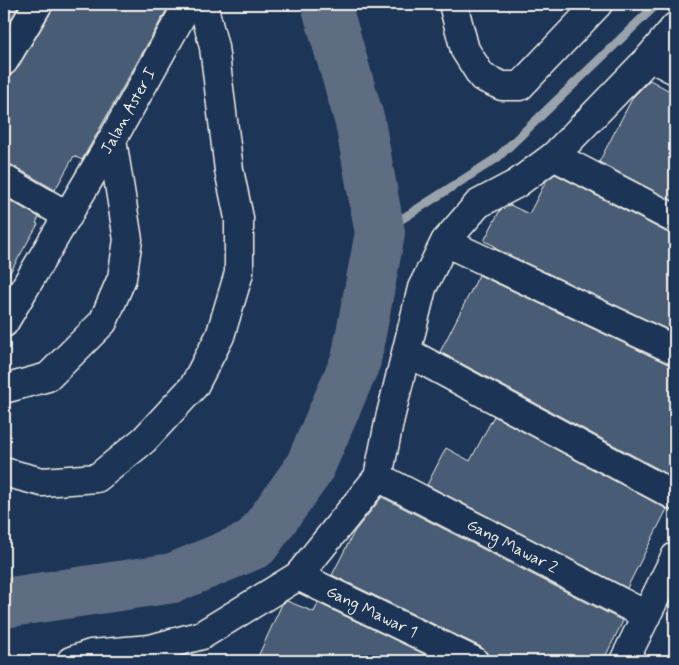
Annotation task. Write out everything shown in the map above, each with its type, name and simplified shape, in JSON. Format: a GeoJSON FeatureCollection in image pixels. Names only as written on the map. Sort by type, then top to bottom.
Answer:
{"type":"FeatureCollection","features":[{"type":"Feature","properties":{"kind":"street"},"geometry":{"type":"LineString","coordinates":[[4,61],[38,4]]}},
{"type":"Feature","properties":{"kind":"street","name":"Jalan Aster I"},"geometry":{"type":"LineString","coordinates":[[4,323],[112,140],[188,4]]}},
{"type":"Feature","properties":{"kind":"street"},"geometry":{"type":"LineString","coordinates":[[4,472],[42,482],[97,478],[144,440],[194,386],[220,336],[239,273],[239,218],[229,170],[214,47],[203,4]]}},
{"type":"Feature","properties":{"kind":"street"},"geometry":{"type":"LineString","coordinates":[[453,4],[465,50],[482,77],[502,86],[520,86],[598,4]]}},
{"type":"Feature","properties":{"kind":"street"},"geometry":{"type":"LineString","coordinates":[[71,661],[91,654],[150,648],[202,635],[298,576],[378,477],[390,418],[422,288],[445,242],[478,204],[516,184],[554,156],[650,57],[675,27]]}},
{"type":"Feature","properties":{"kind":"street"},"geometry":{"type":"LineString","coordinates":[[650,57],[675,70]]}},
{"type":"Feature","properties":{"kind":"street"},"geometry":{"type":"LineString","coordinates":[[4,389],[48,377],[103,322],[122,278],[128,240],[112,140]]}},
{"type":"Feature","properties":{"kind":"street"},"geometry":{"type":"LineString","coordinates":[[554,156],[675,219]]}},
{"type":"Feature","properties":{"kind":"street"},"geometry":{"type":"LineString","coordinates":[[4,179],[68,216]]}},
{"type":"Feature","properties":{"kind":"street"},"geometry":{"type":"LineString","coordinates":[[445,242],[675,350]]}},
{"type":"Feature","properties":{"kind":"street"},"geometry":{"type":"LineString","coordinates":[[407,352],[675,496]]}},
{"type":"Feature","properties":{"kind":"street","name":"Gang Mawar 2"},"geometry":{"type":"LineString","coordinates":[[378,477],[646,615]]}},
{"type":"Feature","properties":{"kind":"street"},"geometry":{"type":"LineString","coordinates":[[624,661],[675,557]]}},
{"type":"Feature","properties":{"kind":"street","name":"Gang Mawar 1"},"geometry":{"type":"LineString","coordinates":[[298,576],[474,661]]}},
{"type":"Feature","properties":{"kind":"street"},"geometry":{"type":"LineString","coordinates":[[150,648],[177,661]]}},
{"type":"Feature","properties":{"kind":"building"},"geometry":{"type":"Polygon","coordinates":[[[4,4],[20,4],[4,31],[4,4]]]}},
{"type":"Feature","properties":{"kind":"building"},"geometry":{"type":"Polygon","coordinates":[[[54,4],[170,4],[82,160],[74,156],[55,190],[12,165],[4,163],[4,77],[11,75],[17,69],[54,4]]]}},
{"type":"Feature","properties":{"kind":"building"},"geometry":{"type":"Polygon","coordinates":[[[650,80],[675,94],[675,202],[599,162],[633,97],[650,80]]]}},
{"type":"Feature","properties":{"kind":"building"},"geometry":{"type":"Polygon","coordinates":[[[555,174],[675,235],[675,333],[494,248],[495,246],[484,241],[500,210],[510,205],[529,214],[546,181],[555,174]]]}},
{"type":"Feature","properties":{"kind":"building"},"geometry":{"type":"Polygon","coordinates":[[[4,197],[39,217],[36,223],[38,224],[4,283],[4,197]]]}},
{"type":"Feature","properties":{"kind":"building"},"geometry":{"type":"Polygon","coordinates":[[[479,275],[668,364],[675,365],[675,478],[440,352],[479,275]]]}},
{"type":"Feature","properties":{"kind":"building"},"geometry":{"type":"Polygon","coordinates":[[[494,416],[667,509],[627,588],[427,485],[446,448],[470,461],[494,416]]]}},
{"type":"Feature","properties":{"kind":"building"},"geometry":{"type":"Polygon","coordinates":[[[382,497],[623,621],[603,661],[489,661],[487,653],[481,647],[332,575],[354,532],[382,497]]]}},
{"type":"Feature","properties":{"kind":"building"},"geometry":{"type":"Polygon","coordinates":[[[287,601],[314,612],[318,603],[439,661],[256,661],[282,604],[287,601]]]}},
{"type":"Feature","properties":{"kind":"waterway"},"geometry":{"type":"LineString","coordinates":[[4,603],[173,578],[255,544],[309,469],[356,360],[380,233],[360,122],[326,4]]}},
{"type":"Feature","properties":{"kind":"waterway"},"geometry":{"type":"LineString","coordinates":[[380,233],[497,158],[657,4]]}}]}
